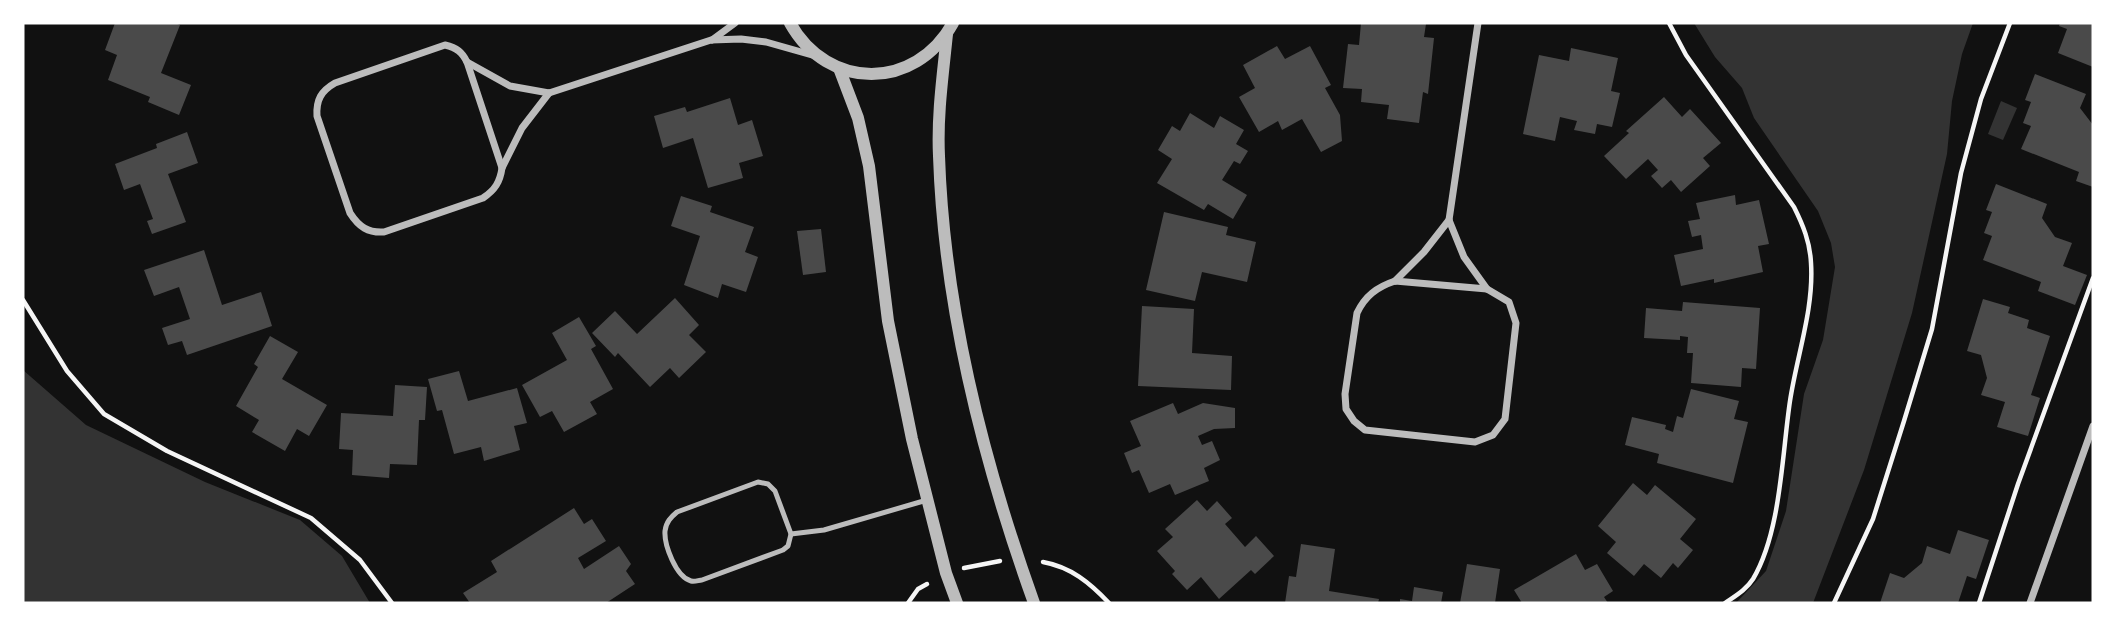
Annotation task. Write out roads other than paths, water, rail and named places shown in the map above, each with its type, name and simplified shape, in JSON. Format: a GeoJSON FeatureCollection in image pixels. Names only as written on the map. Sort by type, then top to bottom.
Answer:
{"type":"FeatureCollection","features":[{"type":"Feature","properties":{"kind":"street"},"geometry":{"type":"LineString","coordinates":[[467,62],[510,86],[549,93],[711,40],[734,23]]}},
{"type":"Feature","properties":{"kind":"street"},"geometry":{"type":"LineString","coordinates":[[790,23],[799,38],[817,56]]}},
{"type":"Feature","properties":{"kind":"street"},"geometry":{"type":"LineString","coordinates":[[1449,219],[1464,257],[1487,289],[1509,302],[1516,323],[1505,419],[1493,435],[1475,442],[1365,430],[1349,416],[1346,409],[1345,394],[1357,313],[1372,292],[1395,281],[1424,252],[1449,219],[1478,23]]}},
{"type":"Feature","properties":{"kind":"street"},"geometry":{"type":"LineString","coordinates":[[711,40],[766,41],[817,56],[839,68],[863,74],[887,73],[911,66],[931,52],[950,28]]}},
{"type":"Feature","properties":{"kind":"street"},"geometry":{"type":"LineString","coordinates":[[950,28],[940,94],[939,156],[957,320],[995,480],[1034,603]]}},
{"type":"Feature","properties":{"kind":"street"},"geometry":{"type":"LineString","coordinates":[[502,168],[467,62],[463,53],[455,47],[436,46],[326,88],[316,106],[350,214],[356,223],[374,233],[384,232],[483,198],[497,186],[502,168],[522,128],[549,93]]}},
{"type":"Feature","properties":{"kind":"street"},"geometry":{"type":"LineString","coordinates":[[839,68],[858,118],[869,166],[881,271],[897,371],[927,500],[946,573],[957,603]]}},
{"type":"Feature","properties":{"kind":"street"},"geometry":{"type":"LineString","coordinates":[[1395,281],[1487,289]]}},
{"type":"Feature","properties":{"kind":"street"},"geometry":{"type":"LineString","coordinates":[[2030,603],[2093,426]]}},
{"type":"Feature","properties":{"kind":"lane"},"geometry":{"type":"LineString","coordinates":[[758,482],[768,484],[775,491],[791,534],[788,546],[783,550],[702,580],[691,581],[682,576],[676,566],[666,541],[665,530],[669,519],[677,512],[758,482]]}},
{"type":"Feature","properties":{"kind":"lane"},"geometry":{"type":"LineString","coordinates":[[791,534],[824,530],[927,500]]}}]}
